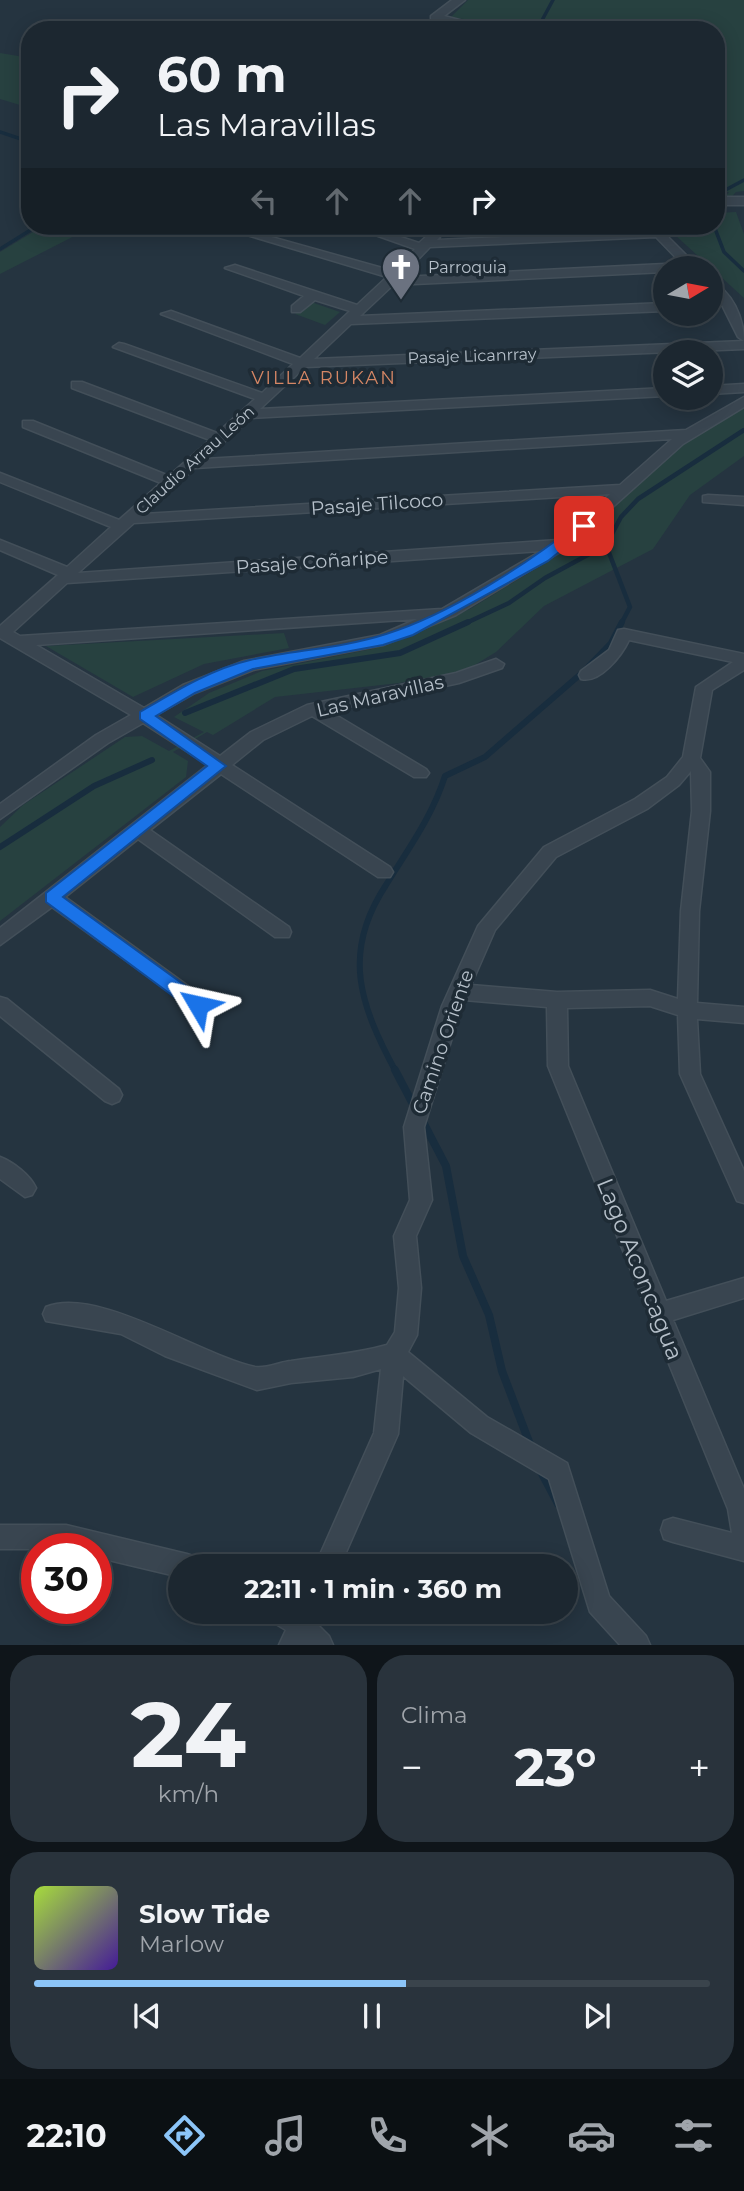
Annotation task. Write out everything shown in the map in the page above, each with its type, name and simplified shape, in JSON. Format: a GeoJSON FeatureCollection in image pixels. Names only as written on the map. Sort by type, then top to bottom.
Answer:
{"type":"FeatureCollection","features":[{"type":"Feature","properties":{"kind":"street"},"geometry":{"type":"LineString","coordinates":[[449,21],[435,18],[458,0]]}},
{"type":"Feature","properties":{"kind":"street"},"geometry":{"type":"LineString","coordinates":[[725,201],[744,201]]}},
{"type":"Feature","properties":{"kind":"street"},"geometry":{"type":"LineString","coordinates":[[253,235],[392,279],[653,268]]}},
{"type":"Feature","properties":{"kind":"street"},"geometry":{"type":"LineString","coordinates":[[386,235],[422,246],[575,235]]}},
{"type":"Feature","properties":{"kind":"street","name":"Claudio Arrau León"},"geometry":{"type":"LineString","coordinates":[[1,631],[193,464],[392,279],[434,235]]}},
{"type":"Feature","properties":{"kind":"street"},"geometry":{"type":"LineString","coordinates":[[663,235],[678,256]]}},
{"type":"Feature","properties":{"kind":"street"},"geometry":{"type":"LineString","coordinates":[[231,268],[313,295],[353,315],[653,306]]}},
{"type":"Feature","properties":{"kind":"street"},"geometry":{"type":"LineString","coordinates":[[296,309],[313,295]]}},
{"type":"Feature","properties":{"kind":"street"},"geometry":{"type":"LineString","coordinates":[[723,299],[744,337]]}},
{"type":"Feature","properties":{"kind":"street"},"geometry":{"type":"LineString","coordinates":[[723,304],[727,304]]}},
{"type":"Feature","properties":{"kind":"street","name":"Pasaje Licanrray"},"geometry":{"type":"LineString","coordinates":[[167,314],[301,363],[744,345]]}},
{"type":"Feature","properties":{"kind":"street"},"geometry":{"type":"LineString","coordinates":[[119,347],[264,398]]}},
{"type":"Feature","properties":{"kind":"street"},"geometry":{"type":"LineString","coordinates":[[77,385],[219,439]]}},
{"type":"Feature","properties":{"kind":"street"},"geometry":{"type":"LineString","coordinates":[[723,389],[744,388]]}},
{"type":"Feature","properties":{"kind":"street"},"geometry":{"type":"LineString","coordinates":[[247,414],[653,393]]}},
{"type":"Feature","properties":{"kind":"street"},"geometry":{"type":"LineString","coordinates":[[0,813],[102,739],[189,689],[250,665],[383,640],[451,611],[562,545],[665,452],[744,401]]}},
{"type":"Feature","properties":{"kind":"street"},"geometry":{"type":"LineString","coordinates":[[28,424],[171,482]]}},
{"type":"Feature","properties":{"kind":"street"},"geometry":{"type":"LineString","coordinates":[[193,464],[690,434]]}},
{"type":"Feature","properties":{"kind":"street"},"geometry":{"type":"LineString","coordinates":[[0,477],[124,523]]}},
{"type":"Feature","properties":{"kind":"street","name":"Pasaje Tilcoco"},"geometry":{"type":"LineString","coordinates":[[124,523],[626,489]]}},
{"type":"Feature","properties":{"kind":"street"},"geometry":{"type":"LineString","coordinates":[[708,499],[744,501]]}},
{"type":"Feature","properties":{"kind":"street"},"geometry":{"type":"LineString","coordinates":[[0,545],[64,576]]}},
{"type":"Feature","properties":{"kind":"street","name":"Pasaje Coñaripe"},"geometry":{"type":"LineString","coordinates":[[64,576],[562,545]]}},
{"type":"Feature","properties":{"kind":"street"},"geometry":{"type":"LineString","coordinates":[[19,641],[451,611]]}},
{"type":"Feature","properties":{"kind":"street"},"geometry":{"type":"LineString","coordinates":[[1,631],[145,716],[384,872]]}},
{"type":"Feature","properties":{"kind":"street"},"geometry":{"type":"LineString","coordinates":[[587,675],[615,653],[624,634],[744,661]]}},
{"type":"Feature","properties":{"kind":"street"},"geometry":{"type":"LineString","coordinates":[[744,661],[704,687],[691,759],[701,772],[701,811],[690,911],[687,1010],[690,1074],[744,1194]]}},
{"type":"Feature","properties":{"kind":"street","name":"Las Maravillas"},"geometry":{"type":"LineString","coordinates":[[0,938],[257,736],[313,709],[459,678],[496,664]]}},
{"type":"Feature","properties":{"kind":"street"},"geometry":{"type":"LineString","coordinates":[[313,709],[420,773]]}},
{"type":"Feature","properties":{"kind":"street","name":"Camino Oriente"},"geometry":{"type":"LineString","coordinates":[[332,1554],[386,1434],[394,1354],[406,1335],[410,1288],[405,1236],[421,1200],[414,1127],[458,992],[486,926],[550,852],[641,804],[673,781],[691,759]]}},
{"type":"Feature","properties":{"kind":"street"},"geometry":{"type":"LineString","coordinates":[[137,830],[282,932]]}},
{"type":"Feature","properties":{"kind":"street"},"geometry":{"type":"LineString","coordinates":[[51,897],[198,1005]]}},
{"type":"Feature","properties":{"kind":"street"},"geometry":{"type":"LineString","coordinates":[[458,992],[557,1000],[650,998],[687,1010],[744,1015]]}},
{"type":"Feature","properties":{"kind":"street","name":"Lago Aconcagua"},"geometry":{"type":"LineString","coordinates":[[557,1000],[558,1066],[740,1509],[744,1534]]}},
{"type":"Feature","properties":{"kind":"street"},"geometry":{"type":"LineString","coordinates":[[0,1005],[112,1095]]}},
{"type":"Feature","properties":{"kind":"street"},"geometry":{"type":"LineString","coordinates":[[0,1166],[25,1188]]}},
{"type":"Feature","properties":{"kind":"street"},"geometry":{"type":"LineString","coordinates":[[658,1314],[744,1288]]}},
{"type":"Feature","properties":{"kind":"street"},"geometry":{"type":"LineString","coordinates":[[54,1314],[77,1315],[124,1324],[173,1348],[257,1379],[291,1372],[353,1366],[394,1354],[479,1425],[559,1471],[599,1603],[637,1645]]}},
{"type":"Feature","properties":{"kind":"street"},"geometry":{"type":"LineString","coordinates":[[673,1530],[744,1549]]}},
{"type":"Feature","properties":{"kind":"street"},"geometry":{"type":"LineString","coordinates":[[0,1536],[66,1537],[168,1561]]}},
{"type":"Feature","properties":{"kind":"street"},"geometry":{"type":"LineString","coordinates":[[296,1624],[320,1645]]}},
{"type":"Feature","properties":{"kind":"green space"},"geometry":{"type":"Polygon","coordinates":[[[468,0],[744,0],[744,191],[736,192],[725,204],[725,197],[729,192],[725,192],[725,21],[476,21],[451,17],[468,0]]]}},
{"type":"Feature","properties":{"kind":"green space"},"geometry":{"type":"Polygon","coordinates":[[[0,53],[21,56],[21,105],[0,99],[0,53]]]}},
{"type":"Feature","properties":{"kind":"green space"},"geometry":{"type":"Polygon","coordinates":[[[736,212],[744,234],[744,298],[723,279],[723,256],[698,256],[675,235],[725,235],[725,213],[736,212]]]}},
{"type":"Feature","properties":{"kind":"green space"},"geometry":{"type":"Polygon","coordinates":[[[28,235],[76,235],[0,274],[0,252],[28,235]]]}},
{"type":"Feature","properties":{"kind":"green space"},"geometry":{"type":"Polygon","coordinates":[[[311,302],[340,312],[325,325],[295,314],[311,302]]]}},
{"type":"Feature","properties":{"kind":"green space"},"geometry":{"type":"Polygon","coordinates":[[[744,408],[744,456],[690,495],[653,549],[544,606],[496,652],[465,671],[399,683],[275,697],[213,735],[207,732],[173,752],[188,761],[186,777],[0,921],[0,827],[23,805],[125,737],[142,736],[169,751],[204,732],[174,717],[209,693],[262,671],[372,649],[470,609],[563,552],[685,442],[744,408]]]}},
{"type":"Feature","properties":{"kind":"green space"},"geometry":{"type":"Polygon","coordinates":[[[284,633],[289,648],[204,664],[133,697],[46,646],[284,633]]]}},
{"type":"Feature","properties":{"kind":"waterway"},"geometry":{"type":"LineString","coordinates":[[542,21],[553,0]]}},
{"type":"Feature","properties":{"kind":"waterway"},"geometry":{"type":"LineString","coordinates":[[0,132],[21,139]]}},
{"type":"Feature","properties":{"kind":"waterway"},"geometry":{"type":"LineString","coordinates":[[725,190],[744,180]]}},
{"type":"Feature","properties":{"kind":"waterway"},"geometry":{"type":"LineString","coordinates":[[0,249],[23,235]]}},
{"type":"Feature","properties":{"kind":"waterway"},"geometry":{"type":"LineString","coordinates":[[717,235],[724,252],[744,271]]}},
{"type":"Feature","properties":{"kind":"waterway"},"geometry":{"type":"LineString","coordinates":[[606,545],[621,517],[638,499],[744,430]]}},
{"type":"Feature","properties":{"kind":"waterway"},"geometry":{"type":"LineString","coordinates":[[464,624],[509,603],[545,578],[606,545]]}},
{"type":"Feature","properties":{"kind":"waterway"},"geometry":{"type":"LineString","coordinates":[[606,545],[630,607],[621,624]]}},
{"type":"Feature","properties":{"kind":"waterway"},"geometry":{"type":"LineString","coordinates":[[185,713],[294,669],[400,653],[468,622]]}},
{"type":"Feature","properties":{"kind":"waterway"},"geometry":{"type":"LineString","coordinates":[[396,1072],[373,1024],[361,979],[360,956],[372,910],[426,819],[445,776],[485,757],[583,672],[611,643],[622,622]]}},
{"type":"Feature","properties":{"kind":"waterway"},"geometry":{"type":"LineString","coordinates":[[0,847],[94,786],[152,760]]}},
{"type":"Feature","properties":{"kind":"waterway"},"geometry":{"type":"LineString","coordinates":[[395,1070],[415,1108]]}},
{"type":"Feature","properties":{"kind":"waterway"},"geometry":{"type":"LineString","coordinates":[[422,1120],[446,1166],[463,1256],[489,1315],[502,1371],[531,1447]]}},
{"type":"Feature","properties":{"kind":"waterway"},"geometry":{"type":"LineString","coordinates":[[540,1470],[558,1504]]}},
{"type":"Feature","properties":{"kind":"place","name":"Parroquia"},"geometry":{"type":"Point","coordinates":[401,301]}},
{"type":"Feature","properties":{"kind":"district","name":"VILLA RUKAN"},"geometry":{"type":"Point","coordinates":[324,378]}},
{"type":"Feature","properties":{"kind":"route"},"geometry":{"type":"LineString","coordinates":[[198,1005],[51,897],[218,766],[145,716],[189,689],[250,665],[288,655],[383,640],[408,632],[451,611],[544,558],[584,526]]}}]}
